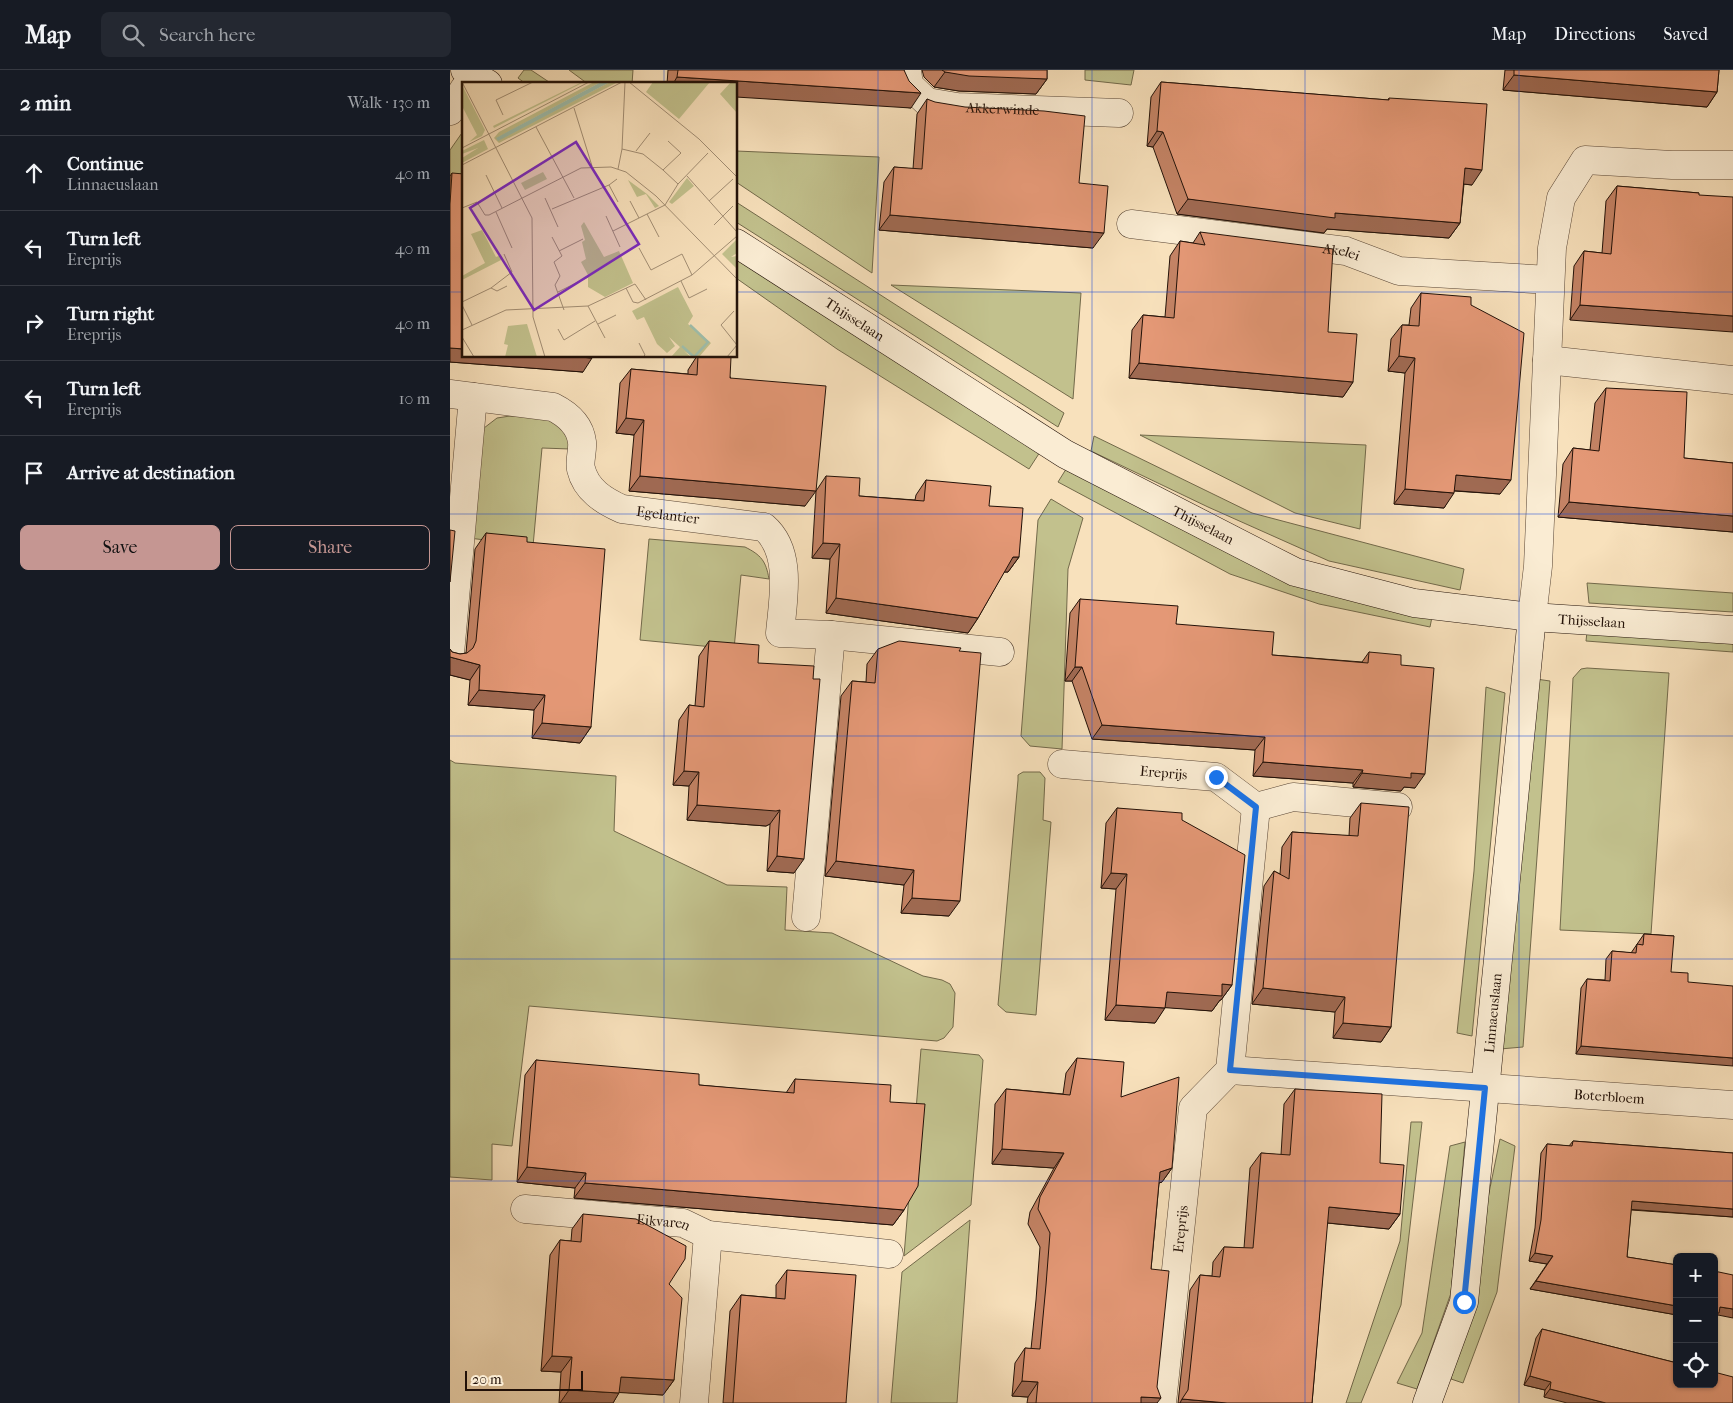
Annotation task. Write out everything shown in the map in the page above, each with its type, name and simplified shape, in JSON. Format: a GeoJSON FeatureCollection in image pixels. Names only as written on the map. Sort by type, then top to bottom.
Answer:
{"type":"FeatureCollection","features":[{"type":"Feature","properties":{"kind":"street","name":"Akkerwinde"},"geometry":{"type":"LineString","coordinates":[[907,70],[909,85],[927,102],[957,107],[1119,113]]}},
{"type":"Feature","properties":{"kind":"street"},"geometry":{"type":"LineString","coordinates":[[450,111],[462,94]]}},
{"type":"Feature","properties":{"kind":"street"},"geometry":{"type":"LineString","coordinates":[[1532,617],[1538,566],[1552,248],[1561,198],[1585,160],[1672,165],[1733,165]]}},
{"type":"Feature","properties":{"kind":"street","name":"Akelei"},"geometry":{"type":"LineString","coordinates":[[1131,224],[1346,251],[1399,271],[1550,280]]}},
{"type":"Feature","properties":{"kind":"street","name":"Thijsselaan"},"geometry":{"type":"LineString","coordinates":[[738,244],[1065,454],[1295,572],[1414,603],[1532,617],[1733,630]]}},
{"type":"Feature","properties":{"kind":"street"},"geometry":{"type":"LineString","coordinates":[[1547,360],[1733,380]]}},
{"type":"Feature","properties":{"kind":"street","name":"Egelantier"},"geometry":{"type":"LineString","coordinates":[[450,654],[462,395],[553,407],[565,414],[576,425],[582,440],[581,470],[593,491],[607,502],[622,509],[764,527],[775,536],[785,580],[780,632],[831,634],[1000,652]]}},
{"type":"Feature","properties":{"kind":"street","name":"Linnaeuslaan"},"geometry":{"type":"LineString","coordinates":[[1428,1403],[1464,1302],[1532,617]]}},
{"type":"Feature","properties":{"kind":"street"},"geometry":{"type":"LineString","coordinates":[[806,918],[831,634]]}},
{"type":"Feature","properties":{"kind":"street","name":"Ereprijs"},"geometry":{"type":"LineString","coordinates":[[1062,764],[1216,777],[1256,807]]}},
{"type":"Feature","properties":{"kind":"street"},"geometry":{"type":"LineString","coordinates":[[1402,807],[1293,797],[1256,807],[1230,1070],[1485,1088]]}},
{"type":"Feature","properties":{"kind":"street","name":"Ereprijs"},"geometry":{"type":"LineString","coordinates":[[1162,1403],[1193,1108],[1230,1070]]}},
{"type":"Feature","properties":{"kind":"street","name":"Boterbloem"},"geometry":{"type":"LineString","coordinates":[[1485,1088],[1733,1105]]}},
{"type":"Feature","properties":{"kind":"street","name":"Eikvaren"},"geometry":{"type":"LineString","coordinates":[[525,1209],[683,1223],[708,1235],[888,1254]]}},
{"type":"Feature","properties":{"kind":"street","name":"Eikvaren"},"geometry":{"type":"LineString","coordinates":[[694,1403],[708,1235]]}},
{"type":"Feature","properties":{"kind":"shaded area"},"geometry":{"type":"Polygon","coordinates":[[[524,70],[531,70],[549,82],[523,82],[518,78],[524,70]]]}},
{"type":"Feature","properties":{"kind":"shaded area"},"geometry":{"type":"Polygon","coordinates":[[[569,70],[633,70],[632,82],[585,82],[569,70]]]}},
{"type":"Feature","properties":{"kind":"shaded area"},"geometry":{"type":"Polygon","coordinates":[[[1085,70],[1134,70],[1131,85],[1085,80],[1085,70]]]}},
{"type":"Feature","properties":{"kind":"shaded area"},"geometry":{"type":"Polygon","coordinates":[[[462,133],[462,184],[450,184],[450,150],[462,133]]]}},
{"type":"Feature","properties":{"kind":"shaded area"},"geometry":{"type":"Polygon","coordinates":[[[738,151],[879,157],[872,273],[738,183],[738,151]]]}},
{"type":"Feature","properties":{"kind":"shaded area"},"geometry":{"type":"Polygon","coordinates":[[[738,203],[1064,413],[1058,427],[738,223],[738,203]]]}},
{"type":"Feature","properties":{"kind":"shaded area"},"geometry":{"type":"Polygon","coordinates":[[[738,259],[1040,452],[1029,469],[837,349],[738,279],[738,259]]]}},
{"type":"Feature","properties":{"kind":"shaded area"},"geometry":{"type":"Polygon","coordinates":[[[891,285],[1081,293],[1073,399],[891,285]]]}},
{"type":"Feature","properties":{"kind":"shaded area"},"geometry":{"type":"Polygon","coordinates":[[[510,416],[547,418],[565,429],[570,449],[542,448],[533,546],[469,538],[484,428],[497,418],[510,416]]]}},
{"type":"Feature","properties":{"kind":"shaded area"},"geometry":{"type":"Polygon","coordinates":[[[1140,435],[1366,445],[1360,529],[1295,513],[1140,435]]]}},
{"type":"Feature","properties":{"kind":"shaded area"},"geometry":{"type":"Polygon","coordinates":[[[1094,436],[1252,513],[1464,569],[1460,590],[1329,561],[1208,507],[1091,451],[1094,436]]]}},
{"type":"Feature","properties":{"kind":"shaded area"},"geometry":{"type":"Polygon","coordinates":[[[1068,466],[1432,617],[1430,627],[1319,604],[1230,574],[1058,482],[1068,466]]]}},
{"type":"Feature","properties":{"kind":"shaded area"},"geometry":{"type":"Polygon","coordinates":[[[1051,499],[1083,518],[1068,569],[1062,749],[1030,746],[1021,736],[1038,520],[1051,499]]]}},
{"type":"Feature","properties":{"kind":"shaded area"},"geometry":{"type":"Polygon","coordinates":[[[649,539],[745,547],[762,559],[769,579],[741,575],[734,649],[640,640],[649,539]]]}},
{"type":"Feature","properties":{"kind":"shaded area"},"geometry":{"type":"Polygon","coordinates":[[[1587,583],[1733,593],[1733,612],[1589,603],[1587,583]]]}},
{"type":"Feature","properties":{"kind":"shaded area"},"geometry":{"type":"Polygon","coordinates":[[[1587,632],[1733,642],[1733,652],[1586,641],[1587,632]]]}},
{"type":"Feature","properties":{"kind":"shaded area"},"geometry":{"type":"Polygon","coordinates":[[[1581,669],[1669,673],[1651,934],[1560,930],[1573,678],[1581,669]]]}},
{"type":"Feature","properties":{"kind":"shaded area"},"geometry":{"type":"Polygon","coordinates":[[[1536,679],[1550,681],[1523,1047],[1500,1049],[1536,679]]]}},
{"type":"Feature","properties":{"kind":"shaded area"},"geometry":{"type":"Polygon","coordinates":[[[1486,687],[1505,693],[1472,1036],[1457,1033],[1474,871],[1486,687]]]}},
{"type":"Feature","properties":{"kind":"shaded area"},"geometry":{"type":"Polygon","coordinates":[[[450,760],[455,763],[616,776],[614,831],[727,885],[787,887],[785,930],[832,933],[923,976],[942,980],[950,984],[955,993],[953,1027],[944,1038],[937,1041],[529,1006],[512,1146],[492,1144],[492,1180],[450,1177],[450,760]]]}},
{"type":"Feature","properties":{"kind":"shaded area"},"geometry":{"type":"Polygon","coordinates":[[[1023,772],[1040,772],[1045,778],[1043,820],[1051,822],[1036,1015],[1006,1012],[998,1005],[1018,775],[1023,772]]]}},
{"type":"Feature","properties":{"kind":"shaded area"},"geometry":{"type":"Polygon","coordinates":[[[921,1049],[979,1055],[983,1060],[971,1205],[904,1256],[921,1049]]]}},
{"type":"Feature","properties":{"kind":"shaded area"},"geometry":{"type":"Polygon","coordinates":[[[1411,1122],[1422,1122],[1401,1305],[1361,1403],[1346,1403],[1400,1241],[1411,1122]]]}},
{"type":"Feature","properties":{"kind":"shaded area"},"geometry":{"type":"Polygon","coordinates":[[[1500,1139],[1515,1146],[1497,1292],[1463,1383],[1451,1379],[1500,1139]]]}},
{"type":"Feature","properties":{"kind":"shaded area"},"geometry":{"type":"Polygon","coordinates":[[[1465,1142],[1451,1293],[1417,1389],[1397,1383],[1422,1333],[1450,1146],[1465,1142]]]}},
{"type":"Feature","properties":{"kind":"shaded area"},"geometry":{"type":"Polygon","coordinates":[[[970,1220],[957,1403],[891,1403],[902,1272],[970,1220]]]}},
{"type":"Feature","properties":{"kind":"building"},"geometry":{"type":"Polygon","coordinates":[[[678,70],[904,70],[909,81],[921,93],[677,77],[678,70]]]}},
{"type":"Feature","properties":{"kind":"building"},"geometry":{"type":"Polygon","coordinates":[[[942,70],[1047,70],[1047,79],[969,76],[942,70]]]}},
{"type":"Feature","properties":{"kind":"building"},"geometry":{"type":"Polygon","coordinates":[[[1514,70],[1719,70],[1717,92],[1514,75],[1514,70]]]}},
{"type":"Feature","properties":{"kind":"building"},"geometry":{"type":"Polygon","coordinates":[[[1161,82],[1389,100],[1389,98],[1487,104],[1482,170],[1465,168],[1460,223],[1335,213],[1335,218],[1188,199],[1163,132],[1157,131],[1161,82]]]}},
{"type":"Feature","properties":{"kind":"building"},"geometry":{"type":"Polygon","coordinates":[[[927,99],[965,107],[1044,111],[1085,116],[1079,183],[1108,186],[1104,233],[890,215],[894,167],[922,169],[927,99]]]}},
{"type":"Feature","properties":{"kind":"building"},"geometry":{"type":"Polygon","coordinates":[[[452,173],[462,174],[462,349],[450,348],[450,204],[452,173]]]}},
{"type":"Feature","properties":{"kind":"building"},"geometry":{"type":"Polygon","coordinates":[[[1617,186],[1733,197],[1733,316],[1580,305],[1584,251],[1611,254],[1617,186]]]}},
{"type":"Feature","properties":{"kind":"building"},"geometry":{"type":"Polygon","coordinates":[[[1200,232],[1333,249],[1328,332],[1357,334],[1353,382],[1139,363],[1143,315],[1174,318],[1180,241],[1205,245],[1200,232]]]}},
{"type":"Feature","properties":{"kind":"building"},"geometry":{"type":"Polygon","coordinates":[[[1421,293],[1471,297],[1471,305],[1524,333],[1511,480],[1456,475],[1454,493],[1405,489],[1415,358],[1399,356],[1402,325],[1419,326],[1421,293]]]}},
{"type":"Feature","properties":{"kind":"building"},"geometry":{"type":"Polygon","coordinates":[[[698,358],[731,358],[730,378],[826,386],[816,491],[640,476],[644,420],[626,418],[631,369],[697,375],[698,358]]]}},
{"type":"Feature","properties":{"kind":"building"},"geometry":{"type":"Polygon","coordinates":[[[1606,388],[1687,392],[1684,458],[1733,463],[1733,516],[1569,502],[1573,448],[1599,451],[1606,388]]]}},
{"type":"Feature","properties":{"kind":"building"},"geometry":{"type":"Polygon","coordinates":[[[826,476],[860,478],[859,496],[924,501],[926,480],[991,486],[989,506],[1023,508],[1019,557],[1013,557],[978,618],[836,598],[840,544],[823,543],[826,476]]]}},
{"type":"Feature","properties":{"kind":"building"},"geometry":{"type":"Polygon","coordinates":[[[450,530],[455,531],[450,582],[450,530]]]}},
{"type":"Feature","properties":{"kind":"building"},"geometry":{"type":"Polygon","coordinates":[[[486,533],[527,537],[527,542],[605,549],[591,727],[542,723],[545,695],[479,690],[480,665],[450,657],[450,649],[452,652],[460,654],[467,653],[473,648],[476,641],[486,533]]]}},
{"type":"Feature","properties":{"kind":"building"},"geometry":{"type":"Polygon","coordinates":[[[1080,599],[1178,606],[1176,624],[1274,632],[1272,655],[1368,663],[1369,652],[1401,655],[1401,665],[1434,668],[1425,774],[1411,773],[1411,778],[1362,773],[1363,770],[1263,762],[1265,737],[1102,725],[1082,667],[1075,667],[1080,599]]]}},
{"type":"Feature","properties":{"kind":"building"},"geometry":{"type":"Polygon","coordinates":[[[709,641],[759,645],[758,663],[814,666],[813,679],[820,679],[804,859],[777,856],[780,810],[697,805],[699,772],[684,771],[689,705],[704,707],[709,641]]]}},
{"type":"Feature","properties":{"kind":"building"},"geometry":{"type":"Polygon","coordinates":[[[899,641],[961,648],[959,651],[981,653],[960,901],[912,898],[914,870],[836,861],[852,681],[875,683],[878,649],[899,641]]]}},
{"type":"Feature","properties":{"kind":"building"},"geometry":{"type":"Polygon","coordinates":[[[1361,803],[1409,807],[1391,1027],[1343,1023],[1345,997],[1263,988],[1274,871],[1289,879],[1292,832],[1358,836],[1361,803]]]}},
{"type":"Feature","properties":{"kind":"building"},"geometry":{"type":"Polygon","coordinates":[[[1117,808],[1182,813],[1182,820],[1245,855],[1232,985],[1222,984],[1222,996],[1167,992],[1165,1008],[1116,1005],[1127,874],[1111,873],[1117,808]]]}},
{"type":"Feature","properties":{"kind":"building"},"geometry":{"type":"Polygon","coordinates":[[[1644,934],[1674,936],[1671,972],[1688,973],[1688,982],[1733,986],[1733,1058],[1581,1046],[1587,979],[1610,981],[1612,951],[1636,953],[1637,944],[1643,945],[1644,934]]]}},
{"type":"Feature","properties":{"kind":"building"},"geometry":{"type":"Polygon","coordinates":[[[1077,1058],[1124,1062],[1121,1097],[1179,1077],[1172,1168],[1160,1172],[1151,1269],[1169,1271],[1157,1387],[1161,1398],[1141,1397],[1141,1403],[1036,1403],[1038,1382],[1022,1381],[1025,1348],[1040,1349],[1050,1233],[1038,1209],[1040,1197],[1064,1153],[1002,1149],[1006,1089],[1070,1095],[1077,1058]]]}},
{"type":"Feature","properties":{"kind":"building"},"geometry":{"type":"Polygon","coordinates":[[[536,1060],[699,1074],[699,1085],[794,1093],[795,1079],[891,1085],[890,1102],[925,1104],[918,1186],[904,1210],[585,1183],[586,1173],[527,1167],[536,1060]]]}},
{"type":"Feature","properties":{"kind":"building"},"geometry":{"type":"Polygon","coordinates":[[[1295,1089],[1382,1094],[1380,1163],[1404,1165],[1400,1214],[1329,1207],[1312,1403],[1227,1403],[1182,1399],[1188,1390],[1200,1275],[1220,1277],[1224,1247],[1253,1248],[1261,1153],[1290,1155],[1295,1089]]]}},
{"type":"Feature","properties":{"kind":"building"},"geometry":{"type":"Polygon","coordinates":[[[1573,1141],[1733,1153],[1733,1209],[1632,1201],[1627,1257],[1673,1264],[1673,1305],[1536,1281],[1553,1256],[1535,1253],[1541,1220],[1547,1144],[1572,1146],[1573,1141]]]}},
{"type":"Feature","properties":{"kind":"building"},"geometry":{"type":"Polygon","coordinates":[[[583,1214],[636,1219],[686,1246],[685,1259],[669,1284],[682,1298],[674,1380],[621,1377],[619,1393],[569,1390],[572,1357],[552,1356],[560,1240],[581,1242],[583,1214]]]}},
{"type":"Feature","properties":{"kind":"building"},"geometry":{"type":"Polygon","coordinates":[[[787,1270],[856,1275],[846,1403],[733,1403],[741,1295],[785,1299],[787,1270]]]}},
{"type":"Feature","properties":{"kind":"building"},"geometry":{"type":"Polygon","coordinates":[[[1718,1272],[1733,1275],[1733,1309],[1720,1307],[1719,1313],[1718,1272]]]}},
{"type":"Feature","properties":{"kind":"building"},"geometry":{"type":"Polygon","coordinates":[[[1542,1329],[1673,1362],[1673,1388],[1718,1388],[1718,1373],[1733,1377],[1733,1403],[1606,1403],[1550,1389],[1551,1382],[1530,1376],[1542,1329]]]}},
{"type":"Feature","properties":{"kind":"route"},"geometry":{"type":"LineString","coordinates":[[1216,777],[1256,807],[1230,1070],[1485,1088],[1464,1302]]}}]}
